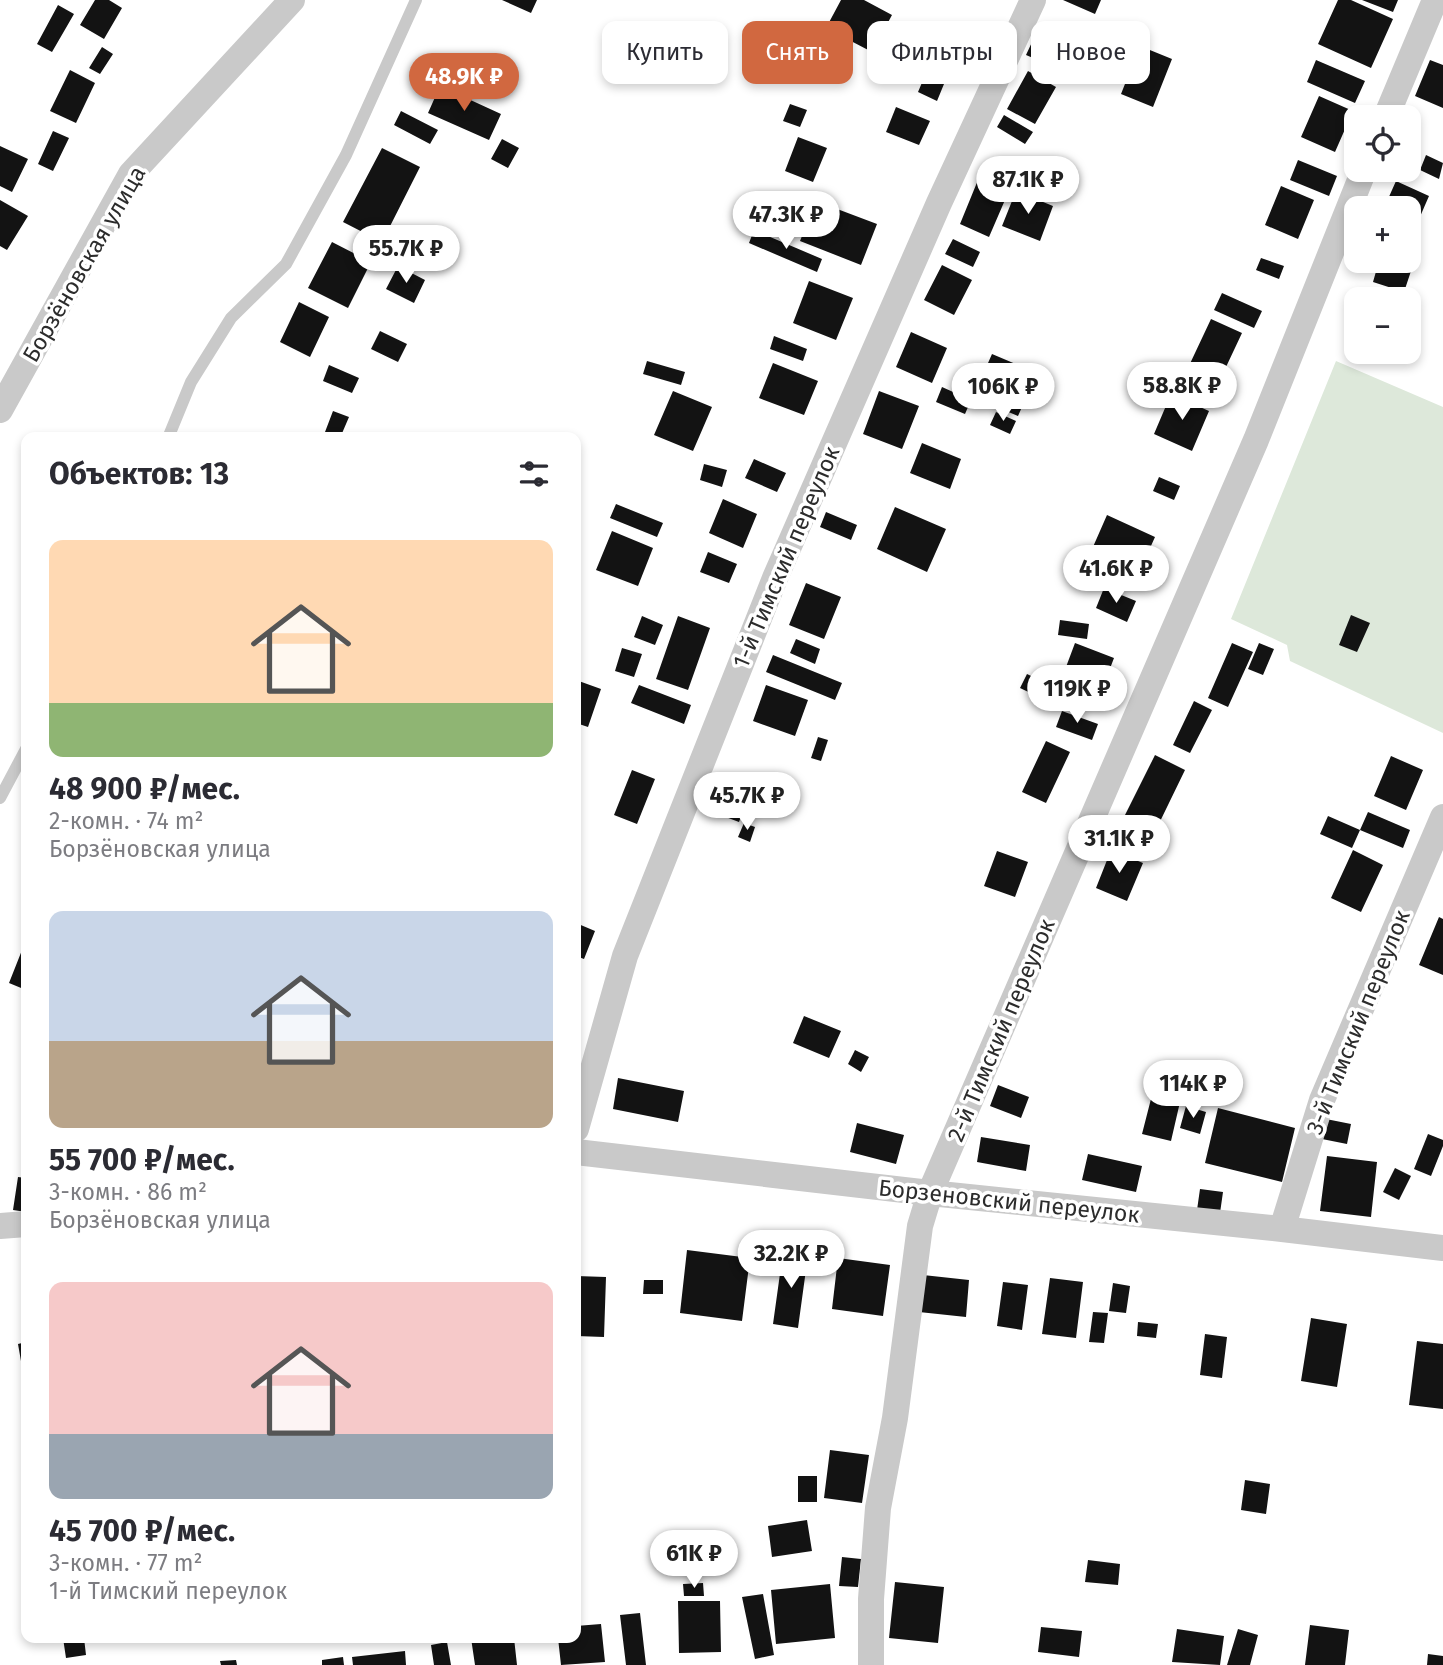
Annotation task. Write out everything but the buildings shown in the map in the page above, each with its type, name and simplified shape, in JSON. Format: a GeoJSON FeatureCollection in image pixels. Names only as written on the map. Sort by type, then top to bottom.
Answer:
{"type":"FeatureCollection","features":[{"type":"Feature","properties":{"kind":"street","name":"Борзёновская улица"},"geometry":{"type":"LineString","coordinates":[[0,411],[131,174],[292,0]]}},
{"type":"Feature","properties":{"kind":"street","name":"1-й Тимский переулок"},"geometry":{"type":"LineString","coordinates":[[581,1111],[625,956],[775,578],[933,215],[1033,0]]}},
{"type":"Feature","properties":{"kind":"street"},"geometry":{"type":"LineString","coordinates":[[1390,105],[1435,0]]}},
{"type":"Feature","properties":{"kind":"street","name":"2-й Тимский переулок"},"geometry":{"type":"LineString","coordinates":[[871,1665],[871,1599],[878,1508],[895,1418],[920,1227],[930,1193],[1256,440],[1359,182]]}},
{"type":"Feature","properties":{"kind":"street","name":"3-й Тимский переулок"},"geometry":{"type":"LineString","coordinates":[[1282,1229],[1322,1100],[1443,817]]}},
{"type":"Feature","properties":{"kind":"street","name":"Борзеновский переулок"},"geometry":{"type":"LineString","coordinates":[[581,1153],[1443,1248]]}},
{"type":"Feature","properties":{"kind":"street"},"geometry":{"type":"LineString","coordinates":[[0,1226],[21,1224]]}},
{"type":"Feature","properties":{"kind":"lane"},"geometry":{"type":"LineString","coordinates":[[171,432],[191,383],[231,318],[286,264],[346,155],[416,0]]}},
{"type":"Feature","properties":{"kind":"lane"},"geometry":{"type":"LineString","coordinates":[[0,798],[21,758]]}},
{"type":"Feature","properties":{"kind":"green space"},"geometry":{"type":"Polygon","coordinates":[[[1336,361],[1443,407],[1443,733],[1290,661],[1287,645],[1231,619],[1336,361]]]}}]}
